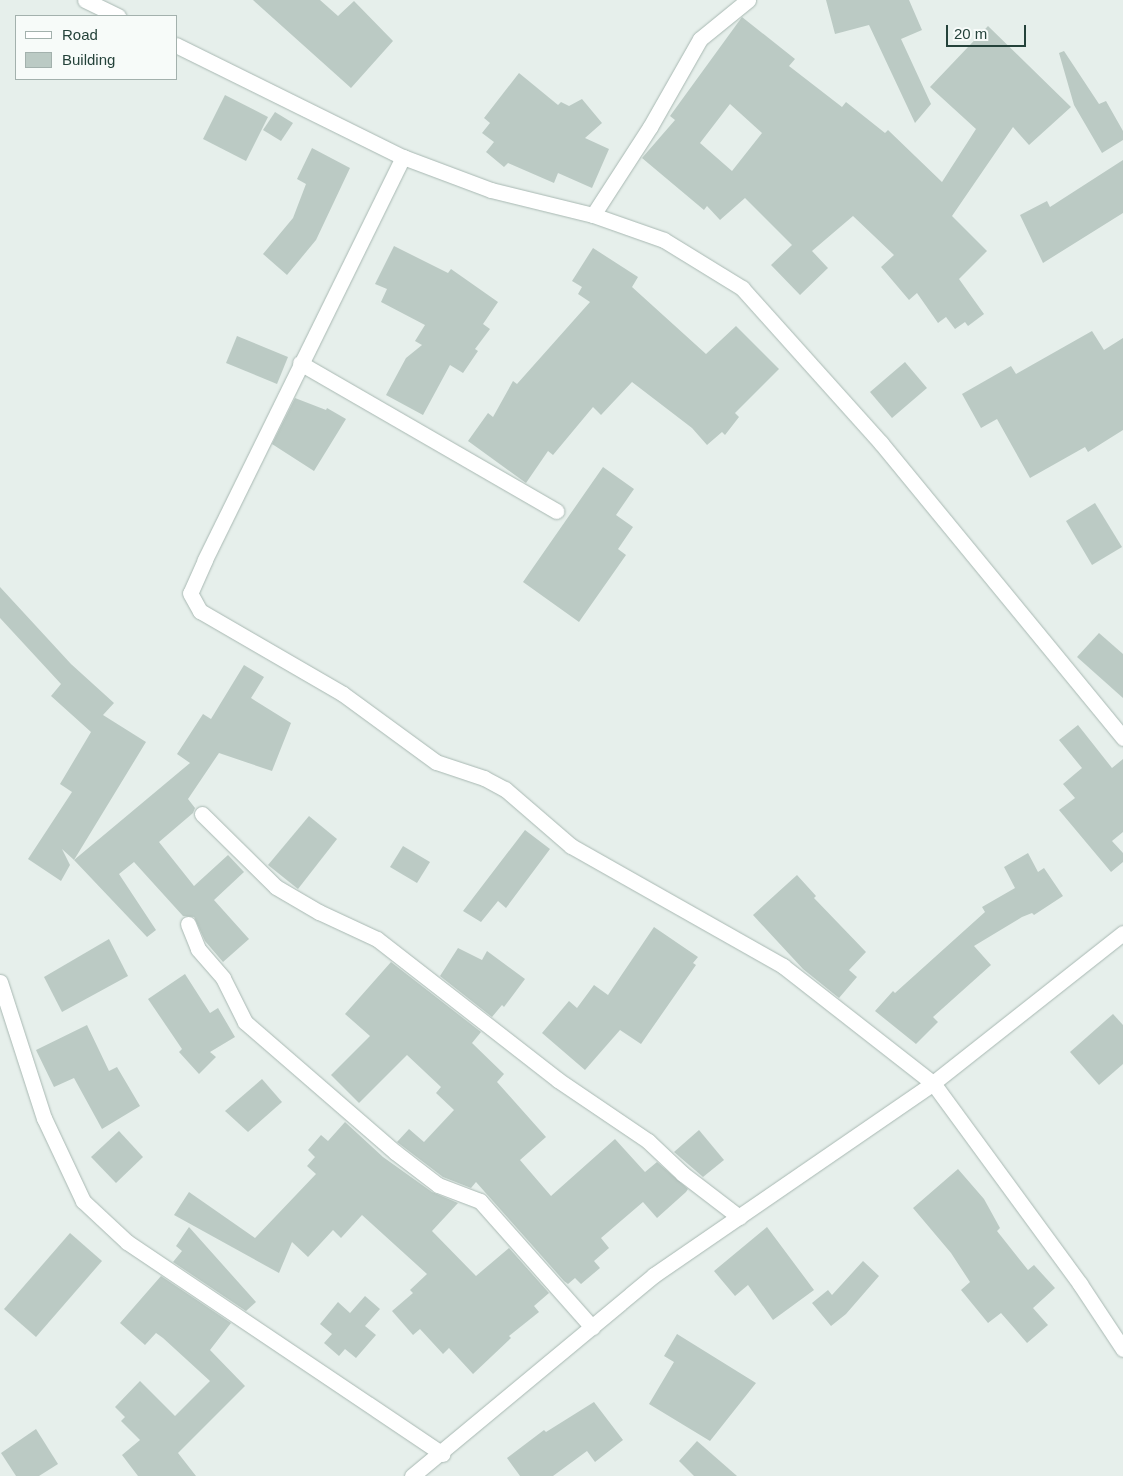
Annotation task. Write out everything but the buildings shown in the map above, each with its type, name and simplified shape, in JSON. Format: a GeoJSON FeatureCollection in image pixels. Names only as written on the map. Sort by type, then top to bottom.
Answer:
{"type":"FeatureCollection","features":[{"type":"Feature","properties":{"kind":"street"},"geometry":{"type":"LineString","coordinates":[[85,0],[116,15]]}},
{"type":"Feature","properties":{"kind":"street"},"geometry":{"type":"LineString","coordinates":[[593,215],[650,127],[700,40],[748,0]]}},
{"type":"Feature","properties":{"kind":"street"},"geometry":{"type":"LineString","coordinates":[[178,46],[403,157],[490,190],[593,215],[664,240],[742,288],[880,443],[1123,738]]}},
{"type":"Feature","properties":{"kind":"street"},"geometry":{"type":"LineString","coordinates":[[403,157],[300,362],[190,593],[200,611],[343,694],[436,762],[484,778],[505,789],[571,846],[783,966],[933,1083],[1080,1284],[1123,1349]]}},
{"type":"Feature","properties":{"kind":"street"},"geometry":{"type":"LineString","coordinates":[[300,362],[556,511]]}},
{"type":"Feature","properties":{"kind":"street"},"geometry":{"type":"LineString","coordinates":[[202,814],[276,887],[319,912],[377,939],[558,1080],[648,1140],[683,1174],[739,1217]]}},
{"type":"Feature","properties":{"kind":"street"},"geometry":{"type":"LineString","coordinates":[[188,924],[198,949],[223,978],[245,1022],[395,1152],[438,1185],[480,1201],[592,1326]]}},
{"type":"Feature","properties":{"kind":"street"},"geometry":{"type":"LineString","coordinates":[[412,1476],[442,1454],[654,1275],[933,1083],[1123,933]]}},
{"type":"Feature","properties":{"kind":"street"},"geometry":{"type":"LineString","coordinates":[[0,982],[44,1118],[83,1201],[127,1242],[442,1454]]}}]}
